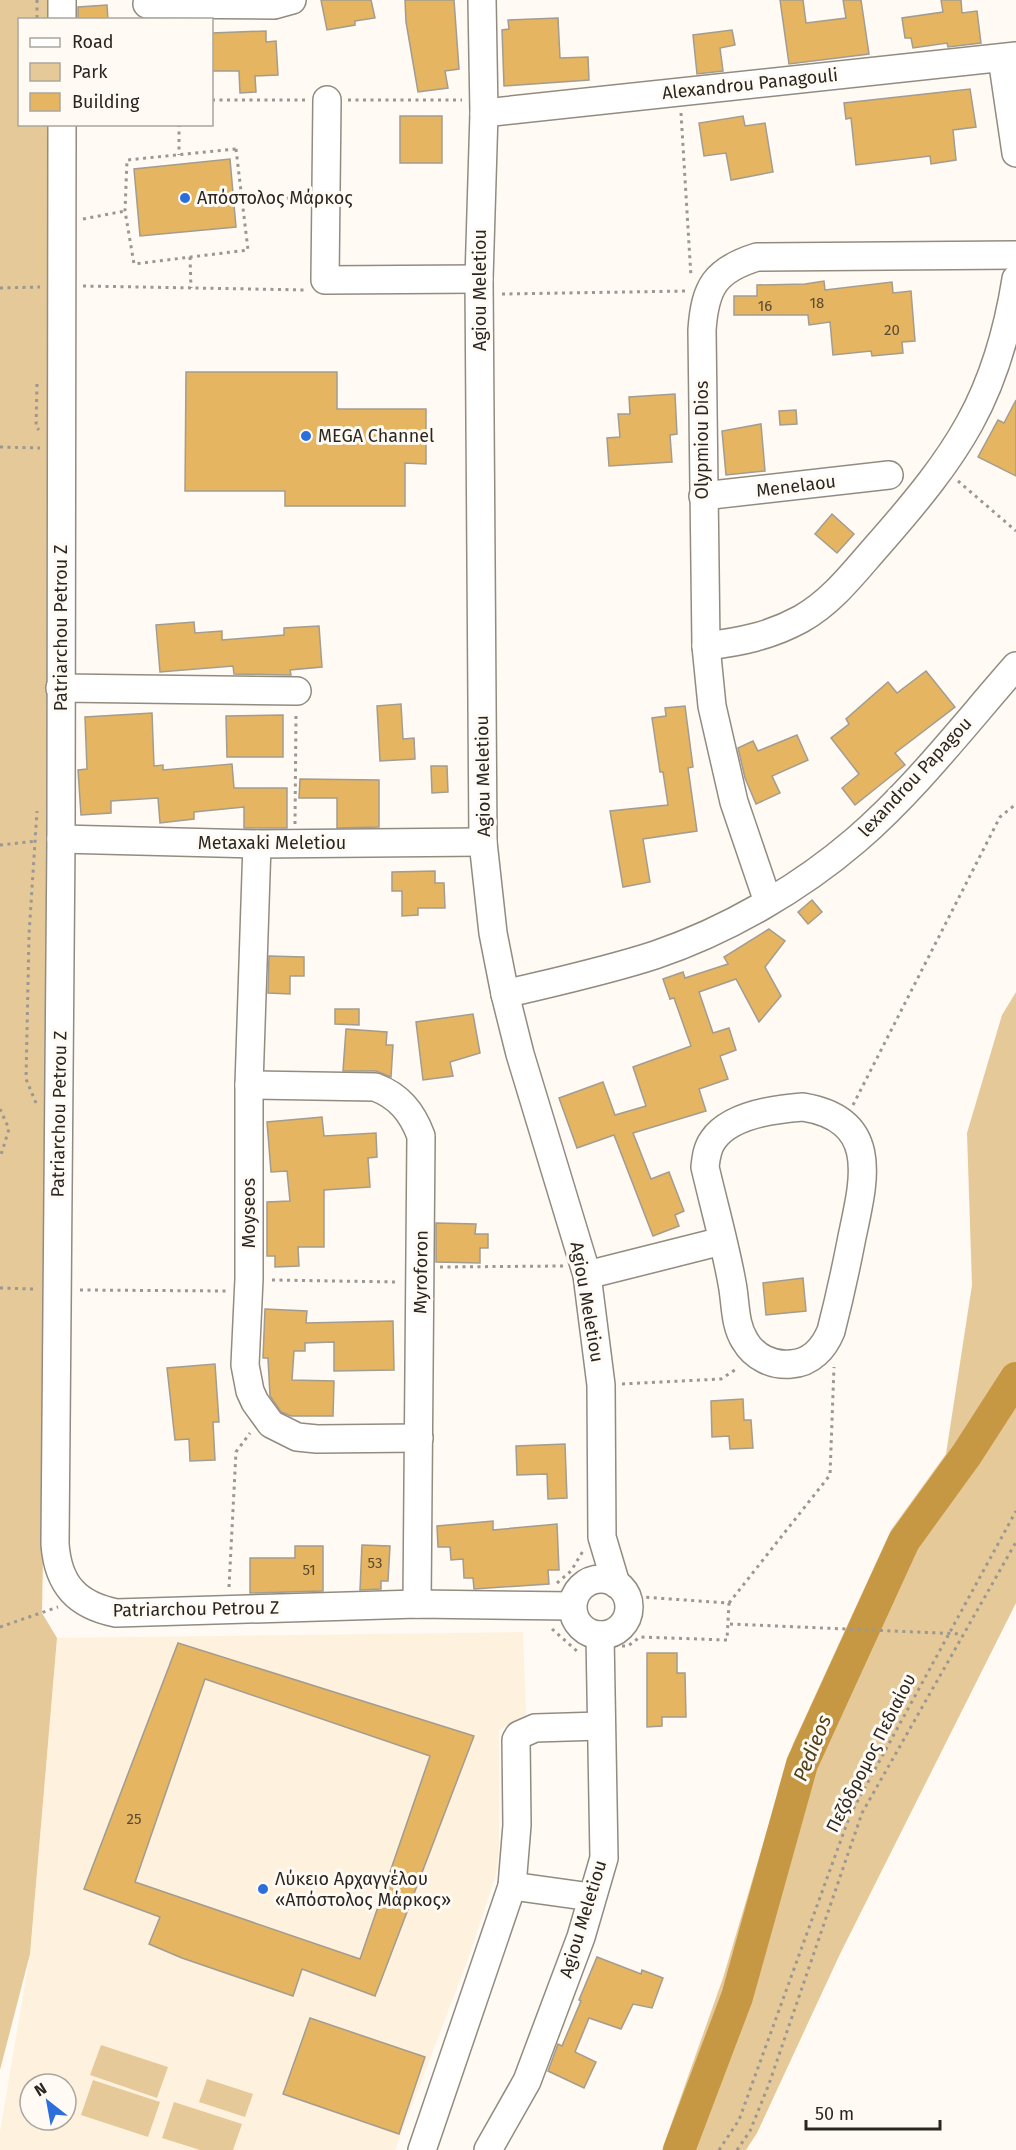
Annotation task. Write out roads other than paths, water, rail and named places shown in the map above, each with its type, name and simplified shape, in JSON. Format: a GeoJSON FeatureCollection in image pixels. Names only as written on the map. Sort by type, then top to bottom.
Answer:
{"type":"FeatureCollection","features":[{"type":"Feature","properties":{"kind":"street"},"geometry":{"type":"LineString","coordinates":[[62,0],[62,18]]}},
{"type":"Feature","properties":{"kind":"street"},"geometry":{"type":"LineString","coordinates":[[147,4],[274,5],[292,0]]}},
{"type":"Feature","properties":{"kind":"street","name":"Agiou Meletiou"},"geometry":{"type":"LineString","coordinates":[[482,0],[484,113],[479,286],[483,842],[493,933],[505,994],[520,1054],[585,1268],[601,1385],[602,1537],[579,1595]]}},
{"type":"Feature","properties":{"kind":"street"},"geometry":{"type":"LineString","coordinates":[[1009,57],[1016,153]]}},
{"type":"Feature","properties":{"kind":"street","name":"Alexandrou Panagouli"},"geometry":{"type":"LineString","coordinates":[[484,113],[1009,57]]}},
{"type":"Feature","properties":{"kind":"street"},"geometry":{"type":"LineString","coordinates":[[327,100],[325,280],[479,286]]}},
{"type":"Feature","properties":{"kind":"street","name":"Patriarchou Petrou Z"},"geometry":{"type":"LineString","coordinates":[[62,126],[60,688],[49,840],[57,1290],[55,1544],[58,1568],[80,1600],[99,1610],[116,1613],[417,1604],[579,1595],[603,1579],[624,1588]]}},
{"type":"Feature","properties":{"kind":"street","name":"Olypmiou Dios"},"geometry":{"type":"LineString","coordinates":[[768,902],[746,841],[712,706],[706,646],[700,291],[725,270],[757,257],[1016,255]]}},
{"type":"Feature","properties":{"kind":"street"},"geometry":{"type":"LineString","coordinates":[[706,646],[744,642],[764,636],[801,619],[822,605],[843,586],[943,469],[966,434],[986,394],[1009,325],[1016,279]]}},
{"type":"Feature","properties":{"kind":"street","name":"Menelaou"},"geometry":{"type":"LineString","coordinates":[[703,496],[889,475]]}},
{"type":"Feature","properties":{"kind":"street","name":"lexandrou Papagou"},"geometry":{"type":"LineString","coordinates":[[505,994],[656,954],[768,902],[808,877],[875,822],[1016,666]]}},
{"type":"Feature","properties":{"kind":"street"},"geometry":{"type":"LineString","coordinates":[[60,688],[297,691]]}},
{"type":"Feature","properties":{"kind":"street","name":"Metaxaki Meletiou"},"geometry":{"type":"LineString","coordinates":[[49,840],[256,844],[483,842]]}},
{"type":"Feature","properties":{"kind":"street","name":"Moyseos"},"geometry":{"type":"LineString","coordinates":[[256,844],[249,1085],[247,1378],[255,1402],[263,1416],[284,1432],[297,1437],[317,1439],[419,1438]]}},
{"type":"Feature","properties":{"kind":"street","name":"Myroforon"},"geometry":{"type":"LineString","coordinates":[[249,1085],[375,1087],[388,1092],[409,1110],[421,1136],[423,1147],[417,1604]]}},
{"type":"Feature","properties":{"kind":"street"},"geometry":{"type":"LineString","coordinates":[[803,1107],[820,1110],[844,1123],[861,1152],[864,1179],[838,1303],[825,1345],[807,1360],[795,1364],[775,1363],[758,1356],[746,1342],[738,1325],[732,1282],[722,1240],[705,1167],[713,1139],[725,1127],[738,1120],[785,1108],[803,1107]]}},
{"type":"Feature","properties":{"kind":"street"},"geometry":{"type":"LineString","coordinates":[[585,1268],[722,1240]]}},
{"type":"Feature","properties":{"kind":"street","name":"Agiou Meletiou"},"geometry":{"type":"LineString","coordinates":[[602,1537],[624,1588]]}},
{"type":"Feature","properties":{"kind":"street"},"geometry":{"type":"LineString","coordinates":[[579,1595],[574,1617],[589,1633],[593,1646],[624,1622],[624,1588]]}},
{"type":"Feature","properties":{"kind":"street","name":"Agiou Meletiou"},"geometry":{"type":"LineString","coordinates":[[488,2150],[527,2081],[581,1937],[604,1858],[600,1726],[593,1646]]}},
{"type":"Feature","properties":{"kind":"street"},"geometry":{"type":"LineString","coordinates":[[422,2150],[512,1886],[517,1825],[516,1740],[519,1735],[535,1728],[600,1726]]}},
{"type":"Feature","properties":{"kind":"street"},"geometry":{"type":"LineString","coordinates":[[512,1886],[591,1897]]}},
{"type":"Feature","properties":{"kind":"waterway","name":"Pedieos"},"geometry":{"type":"LineString","coordinates":[[679,2150],[737,1997],[802,1764],[904,1541],[967,1454],[1016,1378]]}},
{"type":"Feature","properties":{"kind":"place","name":"Απόστολος Μάρκος"},"geometry":{"type":"Point","coordinates":[185,198]}},
{"type":"Feature","properties":{"kind":"place","name":"MEGA Channel"},"geometry":{"type":"Point","coordinates":[306,436]}},
{"type":"Feature","properties":{"kind":"place","name":"Λύκειο Αρχαγγέλου «Απόστολος Μάρκος»"},"geometry":{"type":"Point","coordinates":[263,1889]}}]}
